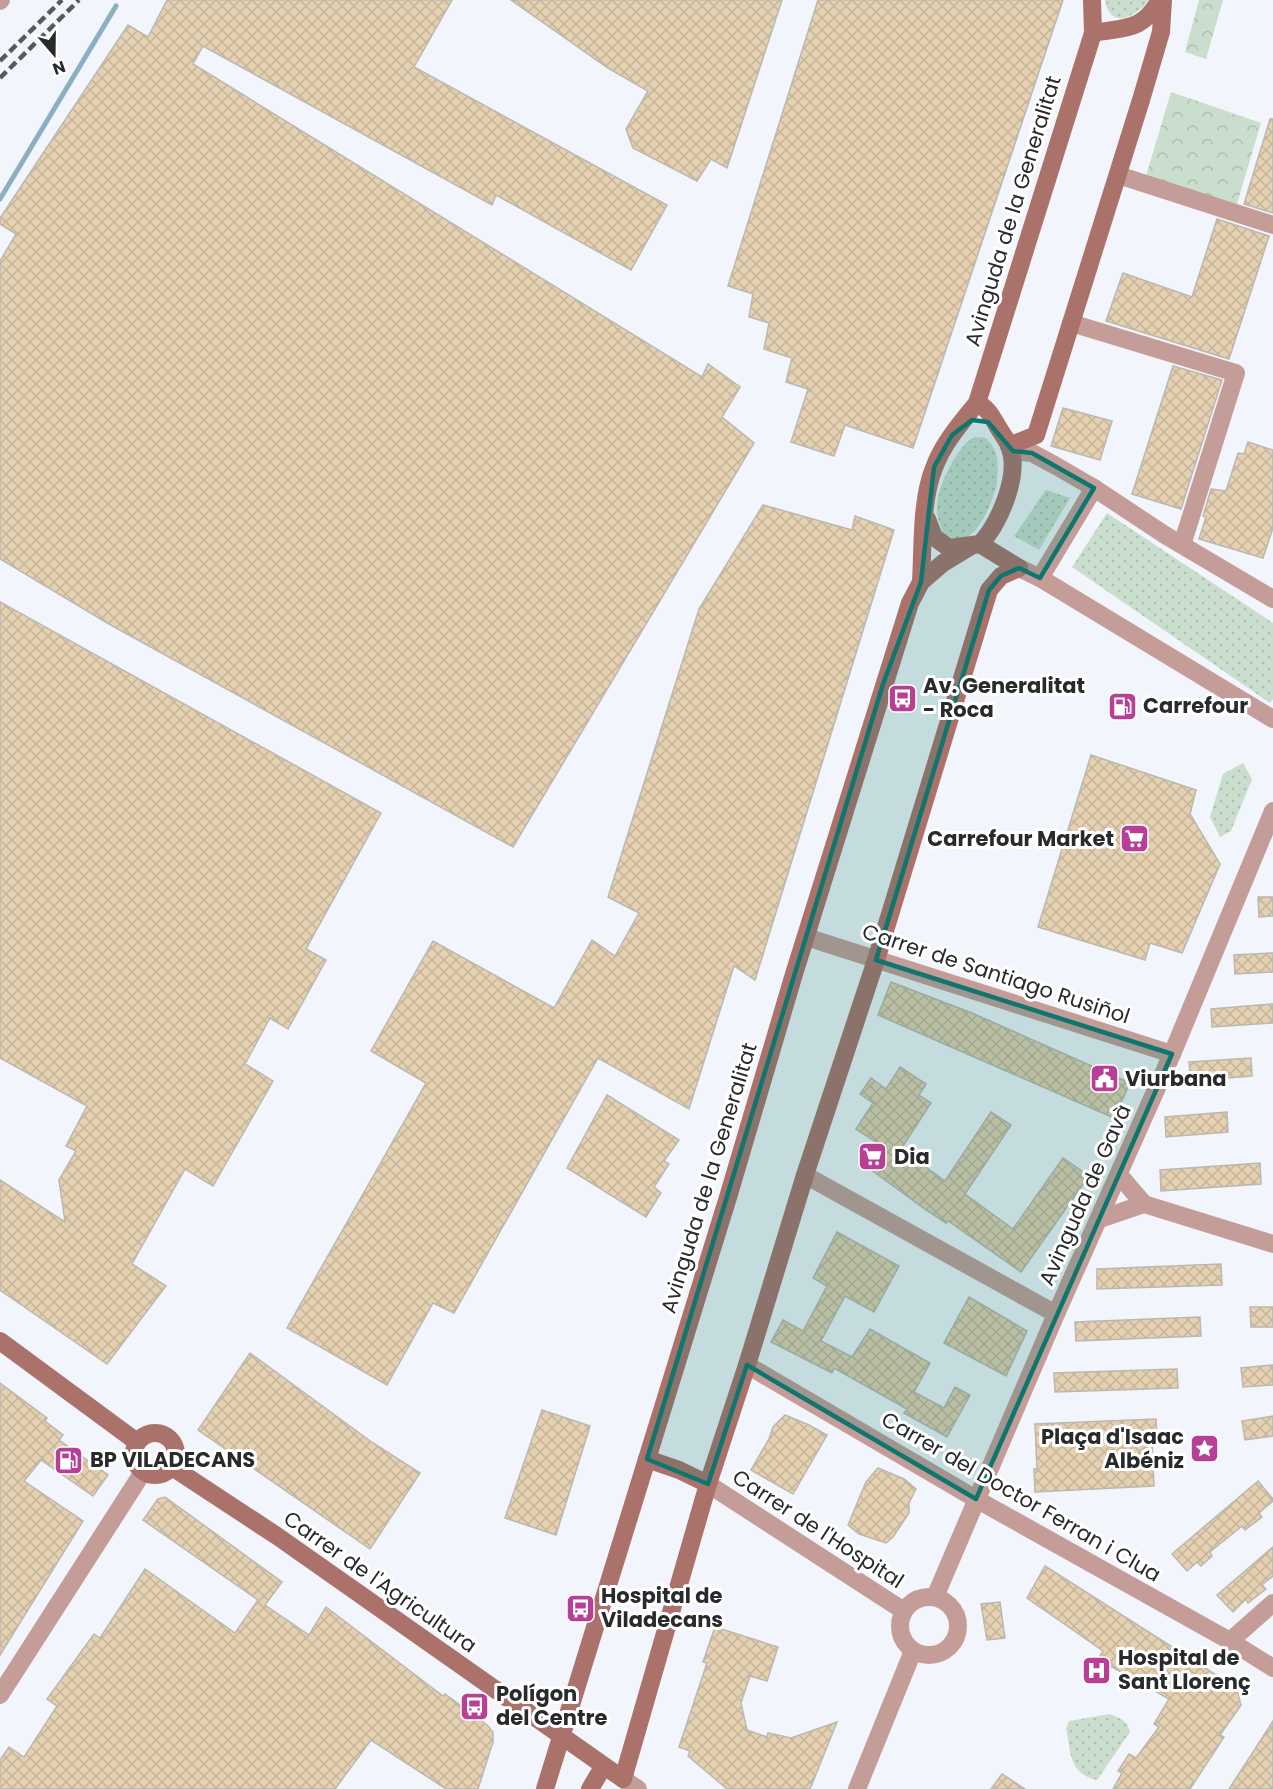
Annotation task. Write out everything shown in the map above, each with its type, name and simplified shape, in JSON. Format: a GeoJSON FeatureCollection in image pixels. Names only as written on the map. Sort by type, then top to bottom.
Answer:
{"type":"FeatureCollection","features":[{"type":"Feature","properties":{"kind":"street"},"geometry":{"type":"LineString","coordinates":[[1093,33],[1126,29],[1146,20],[1162,0]]}},
{"type":"Feature","properties":{"kind":"street"},"geometry":{"type":"LineString","coordinates":[[1007,442],[1036,435],[1161,32],[1162,0]]}},
{"type":"Feature","properties":{"kind":"street"},"geometry":{"type":"LineString","coordinates":[[1093,4],[1102,22],[1115,30]]}},
{"type":"Feature","properties":{"kind":"street","name":"Avinguda de la Generalitat"},"geometry":{"type":"LineString","coordinates":[[952,435],[977,402],[1093,33],[1093,4]]}},
{"type":"Feature","properties":{"kind":"street"},"geometry":{"type":"LineString","coordinates":[[1118,175],[1273,225]]}},
{"type":"Feature","properties":{"kind":"street"},"geometry":{"type":"LineString","coordinates":[[1071,323],[1236,373],[1182,545]]}},
{"type":"Feature","properties":{"kind":"street"},"geometry":{"type":"LineString","coordinates":[[921,582],[943,563],[975,545],[991,532],[1006,499],[1012,466],[1007,442],[985,407],[977,402]]}},
{"type":"Feature","properties":{"kind":"street"},"geometry":{"type":"LineString","coordinates":[[921,582],[928,487],[934,467],[952,435],[972,420],[988,422],[1007,442],[1032,453],[1094,488],[1182,545],[1273,599]]}},
{"type":"Feature","properties":{"kind":"street"},"geometry":{"type":"LineString","coordinates":[[1040,578],[1094,488]]}},
{"type":"Feature","properties":{"kind":"street"},"geometry":{"type":"LineString","coordinates":[[925,514],[934,537],[949,548],[975,545],[1040,578],[1273,719]]}},
{"type":"Feature","properties":{"kind":"street"},"geometry":{"type":"LineString","coordinates":[[631,1784],[708,1484],[805,1174],[876,960],[989,590],[1001,576],[1019,568]]}},
{"type":"Feature","properties":{"kind":"street","name":"Avinguda de la Generalitat"},"geometry":{"type":"LineString","coordinates":[[545,1789],[729,1194],[883,684],[910,603],[921,582]]}},
{"type":"Feature","properties":{"kind":"street","name":"Avinguda de Gavà"},"geometry":{"type":"LineString","coordinates":[[935,1597],[1056,1314],[1172,1053],[1273,811]]}},
{"type":"Feature","properties":{"kind":"street","name":"Carrer de Santiago Rusiñol"},"geometry":{"type":"LineString","coordinates":[[806,937],[1172,1053]]}},
{"type":"Feature","properties":{"kind":"street"},"geometry":{"type":"LineString","coordinates":[[805,1174],[1056,1314]]}},
{"type":"Feature","properties":{"kind":"street"},"geometry":{"type":"LineString","coordinates":[[1119,1175],[1144,1204],[1273,1244]]}},
{"type":"Feature","properties":{"kind":"street"},"geometry":{"type":"LineString","coordinates":[[1100,1219],[1144,1204]]}},
{"type":"Feature","properties":{"kind":"street"},"geometry":{"type":"LineString","coordinates":[[0,1341],[137,1442]]}},
{"type":"Feature","properties":{"kind":"street","name":"Carrer del Doctor Ferran i Clua"},"geometry":{"type":"LineString","coordinates":[[747,1365],[976,1499],[1230,1641],[1273,1668]]}},
{"type":"Feature","properties":{"kind":"street"},"geometry":{"type":"LineString","coordinates":[[155,1432],[168,1436],[176,1448],[177,1455],[172,1467],[167,1472],[155,1475],[143,1472],[138,1467],[134,1455],[137,1442],[155,1432]]}},
{"type":"Feature","properties":{"kind":"street"},"geometry":{"type":"LineString","coordinates":[[646,1459],[679,1470],[708,1484]]}},
{"type":"Feature","properties":{"kind":"street","name":"Carrer de l'Agricultura"},"geometry":{"type":"LineString","coordinates":[[172,1467],[277,1536],[491,1688],[562,1734],[569,1742],[603,1767],[631,1784]]}},
{"type":"Feature","properties":{"kind":"street"},"geometry":{"type":"LineString","coordinates":[[0,1695],[143,1472]]}},
{"type":"Feature","properties":{"kind":"street","name":"Carrer de l'Hospital"},"geometry":{"type":"LineString","coordinates":[[708,1484],[904,1611]]}},
{"type":"Feature","properties":{"kind":"street"},"geometry":{"type":"LineString","coordinates":[[935,1597],[950,1606],[956,1615],[957,1633],[951,1645],[944,1651],[935,1655],[922,1655],[913,1651],[901,1637],[899,1628],[904,1611],[910,1604],[919,1598],[935,1597]]}},
{"type":"Feature","properties":{"kind":"street"},"geometry":{"type":"LineString","coordinates":[[1230,1641],[1273,1603]]}},
{"type":"Feature","properties":{"kind":"street"},"geometry":{"type":"LineString","coordinates":[[857,1789],[913,1651]]}},
{"type":"Feature","properties":{"kind":"street"},"geometry":{"type":"LineString","coordinates":[[590,1789],[603,1767]]}},
{"type":"Feature","properties":{"kind":"highlighted area"},"geometry":{"type":"Polygon","coordinates":[[[972,420],[988,422],[1013,451],[1032,453],[1094,488],[1040,578],[1019,568],[1001,576],[989,590],[876,960],[1172,1054],[976,1499],[747,1365],[708,1484],[647,1459],[883,684],[921,582],[934,467],[952,435],[972,420]]]}},
{"type":"Feature","properties":{"kind":"green space"},"geometry":{"type":"Polygon","coordinates":[[[1105,0],[1149,0],[1131,16],[1118,18],[1108,10],[1105,0]]]}},
{"type":"Feature","properties":{"kind":"green space"},"geometry":{"type":"Polygon","coordinates":[[[1199,0],[1223,0],[1206,59],[1185,52],[1199,0]]]}},
{"type":"Feature","properties":{"kind":"green space"},"geometry":{"type":"Polygon","coordinates":[[[1171,92],[1261,123],[1237,204],[1146,176],[1171,92]]]}},
{"type":"Feature","properties":{"kind":"green space"},"geometry":{"type":"Polygon","coordinates":[[[975,437],[986,438],[994,449],[998,473],[997,484],[987,512],[976,529],[963,539],[955,539],[943,532],[937,509],[938,501],[949,468],[961,449],[975,437]]]}},
{"type":"Feature","properties":{"kind":"green space"},"geometry":{"type":"Polygon","coordinates":[[[1046,490],[1070,498],[1039,550],[1014,536],[1046,490]]]}},
{"type":"Feature","properties":{"kind":"green space"},"geometry":{"type":"Polygon","coordinates":[[[1107,513],[1273,623],[1273,699],[1270,703],[1072,567],[1107,513]]]}},
{"type":"Feature","properties":{"kind":"green space"},"geometry":{"type":"Polygon","coordinates":[[[1243,763],[1252,779],[1231,831],[1220,837],[1210,817],[1223,774],[1243,763]]]}},
{"type":"Feature","properties":{"kind":"green space"},"geometry":{"type":"Polygon","coordinates":[[[1110,1714],[1125,1723],[1130,1732],[1097,1780],[1081,1773],[1076,1767],[1066,1728],[1069,1721],[1110,1714]]]}},
{"type":"Feature","properties":{"kind":"building"},"geometry":{"type":"Polygon","coordinates":[[[167,0],[452,0],[414,67],[667,205],[631,270],[496,195],[492,205],[203,46],[193,64],[702,377],[708,364],[740,387],[722,417],[754,443],[513,847],[109,624],[0,559],[0,261],[16,234],[0,224],[0,218],[128,25],[148,37],[167,0]]]}},
{"type":"Feature","properties":{"kind":"building"},"geometry":{"type":"Polygon","coordinates":[[[511,0],[782,0],[727,168],[711,159],[697,181],[633,148],[626,129],[648,91],[608,68],[511,0]]]}},
{"type":"Feature","properties":{"kind":"building"},"geometry":{"type":"Polygon","coordinates":[[[818,0],[1063,0],[913,448],[845,425],[834,456],[791,442],[808,389],[786,382],[792,358],[764,349],[769,323],[749,317],[753,294],[728,286],[818,0]]]}},
{"type":"Feature","properties":{"kind":"building"},"geometry":{"type":"Polygon","coordinates":[[[1270,119],[1273,119],[1273,213],[1244,204],[1270,119]]]}},
{"type":"Feature","properties":{"kind":"building"},"geometry":{"type":"Polygon","coordinates":[[[1217,219],[1269,236],[1229,359],[1106,321],[1123,273],[1192,297],[1217,219]]]}},
{"type":"Feature","properties":{"kind":"building"},"geometry":{"type":"Polygon","coordinates":[[[1173,366],[1222,380],[1181,509],[1132,494],[1173,366]]]}},
{"type":"Feature","properties":{"kind":"building"},"geometry":{"type":"Polygon","coordinates":[[[1063,408],[1112,421],[1100,460],[1051,446],[1063,408]]]}},
{"type":"Feature","properties":{"kind":"building"},"geometry":{"type":"Polygon","coordinates":[[[1248,442],[1273,450],[1273,528],[1263,558],[1199,539],[1211,489],[1226,491],[1238,453],[1244,454],[1248,442]]]}},
{"type":"Feature","properties":{"kind":"building"},"geometry":{"type":"Polygon","coordinates":[[[763,505],[852,530],[855,516],[894,530],[755,980],[734,966],[689,1109],[598,1058],[454,1313],[433,1303],[387,1385],[287,1328],[426,1083],[371,1051],[433,941],[554,1008],[592,940],[615,956],[639,913],[608,897],[699,609],[763,505]]]}},
{"type":"Feature","properties":{"kind":"building"},"geometry":{"type":"Polygon","coordinates":[[[0,602],[381,813],[306,949],[326,960],[288,1029],[270,1018],[245,1064],[273,1081],[213,1186],[185,1169],[132,1264],[166,1286],[107,1364],[0,1290],[0,1180],[65,1222],[59,1180],[76,1151],[66,1146],[87,1106],[0,1058],[0,602]]]}},
{"type":"Feature","properties":{"kind":"building","name":"Carrefour Market"},"geometry":{"type":"Polygon","coordinates":[[[1091,755],[1196,790],[1190,814],[1220,864],[1182,953],[1150,943],[1145,960],[1038,927],[1091,755]]]}},
{"type":"Feature","properties":{"kind":"building"},"geometry":{"type":"Polygon","coordinates":[[[1258,897],[1273,897],[1273,916],[1259,917],[1258,897]]]}},
{"type":"Feature","properties":{"kind":"building"},"geometry":{"type":"Polygon","coordinates":[[[1273,953],[1273,972],[1235,974],[1234,955],[1273,953]]]}},
{"type":"Feature","properties":{"kind":"building"},"geometry":{"type":"Polygon","coordinates":[[[891,982],[972,1013],[1130,1083],[1114,1118],[878,1015],[891,982]]]}},
{"type":"Feature","properties":{"kind":"building"},"geometry":{"type":"Polygon","coordinates":[[[1273,1004],[1273,1023],[1212,1027],[1211,1009],[1273,1004]]]}},
{"type":"Feature","properties":{"kind":"building"},"geometry":{"type":"Polygon","coordinates":[[[1251,1058],[1252,1076],[1191,1081],[1189,1062],[1251,1058]]]}},
{"type":"Feature","properties":{"kind":"building"},"geometry":{"type":"Polygon","coordinates":[[[900,1067],[926,1084],[919,1095],[931,1103],[901,1149],[945,1181],[991,1112],[1011,1125],[965,1194],[1013,1229],[1063,1158],[1089,1176],[1021,1272],[948,1221],[946,1223],[926,1210],[866,1166],[882,1146],[856,1129],[873,1103],[860,1094],[871,1078],[886,1089],[900,1067]]]}},
{"type":"Feature","properties":{"kind":"building"},"geometry":{"type":"Polygon","coordinates":[[[607,1095],[679,1140],[664,1161],[669,1164],[654,1187],[661,1193],[646,1217],[567,1168],[607,1095]]]}},
{"type":"Feature","properties":{"kind":"building"},"geometry":{"type":"Polygon","coordinates":[[[1227,1112],[1228,1132],[1166,1137],[1165,1117],[1227,1112]]]}},
{"type":"Feature","properties":{"kind":"building"},"geometry":{"type":"Polygon","coordinates":[[[1260,1163],[1261,1184],[1161,1191],[1160,1170],[1260,1163]]]}},
{"type":"Feature","properties":{"kind":"building"},"geometry":{"type":"Polygon","coordinates":[[[837,1232],[899,1266],[874,1312],[845,1296],[821,1341],[852,1357],[870,1329],[930,1363],[914,1392],[944,1408],[955,1387],[970,1395],[947,1437],[904,1413],[907,1409],[834,1368],[832,1373],[771,1342],[783,1320],[803,1331],[827,1286],[813,1278],[837,1232]]]}},
{"type":"Feature","properties":{"kind":"building"},"geometry":{"type":"Polygon","coordinates":[[[1221,1264],[1222,1285],[1097,1289],[1097,1269],[1221,1264]]]}},
{"type":"Feature","properties":{"kind":"building"},"geometry":{"type":"Polygon","coordinates":[[[969,1297],[1027,1331],[1006,1376],[944,1343],[969,1297]]]}},
{"type":"Feature","properties":{"kind":"building"},"geometry":{"type":"Polygon","coordinates":[[[1250,1307],[1273,1307],[1273,1327],[1251,1327],[1250,1307]]]}},
{"type":"Feature","properties":{"kind":"building"},"geometry":{"type":"Polygon","coordinates":[[[1200,1317],[1201,1336],[1076,1341],[1075,1322],[1200,1317]]]}},
{"type":"Feature","properties":{"kind":"building"},"geometry":{"type":"Polygon","coordinates":[[[250,1353],[373,1443],[420,1473],[370,1549],[198,1430],[250,1353]]]}},
{"type":"Feature","properties":{"kind":"building"},"geometry":{"type":"Polygon","coordinates":[[[1273,1365],[1273,1385],[1243,1387],[1241,1368],[1273,1365]]]}},
{"type":"Feature","properties":{"kind":"building"},"geometry":{"type":"Polygon","coordinates":[[[1177,1369],[1178,1388],[1055,1392],[1054,1373],[1177,1369]]]}},
{"type":"Feature","properties":{"kind":"building"},"geometry":{"type":"Polygon","coordinates":[[[0,1383],[47,1418],[45,1421],[63,1435],[59,1440],[108,1475],[93,1496],[41,1460],[24,1481],[83,1521],[0,1655],[0,1383]]]}},
{"type":"Feature","properties":{"kind":"building"},"geometry":{"type":"Polygon","coordinates":[[[542,1410],[590,1426],[556,1535],[505,1518],[542,1410]]]}},
{"type":"Feature","properties":{"kind":"building"},"geometry":{"type":"Polygon","coordinates":[[[785,1415],[827,1435],[793,1494],[751,1470],[769,1439],[773,1427],[785,1415]]]}},
{"type":"Feature","properties":{"kind":"building"},"geometry":{"type":"Polygon","coordinates":[[[1273,1416],[1273,1436],[1245,1440],[1242,1421],[1273,1416]]]}},
{"type":"Feature","properties":{"kind":"building"},"geometry":{"type":"Polygon","coordinates":[[[1156,1419],[1157,1439],[1152,1440],[1154,1486],[1035,1492],[1034,1469],[1037,1469],[1035,1424],[1156,1419]]]}},
{"type":"Feature","properties":{"kind":"building"},"geometry":{"type":"Polygon","coordinates":[[[878,1468],[904,1479],[916,1489],[909,1503],[909,1513],[893,1537],[886,1543],[859,1534],[848,1525],[866,1482],[878,1468]]]}},
{"type":"Feature","properties":{"kind":"building"},"geometry":{"type":"Polygon","coordinates":[[[1258,1481],[1273,1499],[1259,1513],[1262,1517],[1245,1530],[1242,1526],[1210,1552],[1212,1556],[1201,1566],[1197,1562],[1187,1571],[1172,1554],[1258,1481]]]}},
{"type":"Feature","properties":{"kind":"building"},"geometry":{"type":"Polygon","coordinates":[[[165,1497],[282,1582],[265,1605],[309,1635],[326,1607],[443,1696],[445,1694],[487,1725],[493,1732],[493,1742],[478,1789],[446,1789],[371,1740],[335,1789],[0,1789],[0,1760],[9,1747],[24,1757],[57,1706],[47,1699],[94,1634],[100,1638],[145,1569],[235,1633],[258,1600],[143,1520],[158,1499],[165,1497]]]}},
{"type":"Feature","properties":{"kind":"building"},"geometry":{"type":"Polygon","coordinates":[[[1273,1547],[1273,1576],[1262,1585],[1266,1589],[1248,1603],[1246,1599],[1233,1612],[1217,1595],[1273,1547]]]}},
{"type":"Feature","properties":{"kind":"building"},"geometry":{"type":"Polygon","coordinates":[[[1045,1566],[1235,1687],[1233,1690],[1238,1693],[1241,1705],[1220,1735],[1224,1737],[1190,1789],[1113,1789],[1122,1773],[1118,1771],[1129,1754],[1136,1758],[1159,1727],[1154,1724],[1169,1699],[1098,1659],[1103,1651],[1027,1598],[1045,1566]]]}},
{"type":"Feature","properties":{"kind":"building"},"geometry":{"type":"Polygon","coordinates":[[[1000,1602],[1005,1638],[987,1640],[981,1604],[1000,1602]]]}},
{"type":"Feature","properties":{"kind":"building"},"geometry":{"type":"Polygon","coordinates":[[[715,1627],[778,1647],[767,1681],[750,1676],[741,1703],[747,1730],[767,1737],[768,1733],[791,1738],[837,1722],[810,1789],[727,1789],[688,1756],[690,1751],[679,1747],[707,1663],[703,1662],[715,1627]]]}},
{"type":"Feature","properties":{"kind":"building"},"geometry":{"type":"Polygon","coordinates":[[[1273,1721],[1273,1789],[1229,1789],[1273,1721]]]}},
{"type":"Feature","properties":{"kind":"building"},"geometry":{"type":"Polygon","coordinates":[[[1002,1774],[1025,1789],[991,1789],[1002,1774]]]}},
{"type":"Feature","properties":{"kind":"waterway"},"geometry":{"type":"LineString","coordinates":[[0,199],[116,6]]}},
{"type":"Feature","properties":{"kind":"railway"},"geometry":{"type":"LineString","coordinates":[[0,61],[62,0]]}},
{"type":"Feature","properties":{"kind":"railway"},"geometry":{"type":"LineString","coordinates":[[0,78],[79,0]]}},
{"type":"Feature","properties":{"kind":"place","name":"Av. Generalitat - Roca"},"geometry":{"type":"Point","coordinates":[902,698]}},
{"type":"Feature","properties":{"kind":"place","name":"Carrefour"},"geometry":{"type":"Point","coordinates":[1122,706]}},
{"type":"Feature","properties":{"kind":"place","name":"Carrefour Market"},"geometry":{"type":"Point","coordinates":[1135,839]}},
{"type":"Feature","properties":{"kind":"place","name":"Viurbana"},"geometry":{"type":"Point","coordinates":[1104,1079]}},
{"type":"Feature","properties":{"kind":"place","name":"Dia"},"geometry":{"type":"Point","coordinates":[873,1157]}},
{"type":"Feature","properties":{"kind":"place","name":"Plaça d'Isaac Albéniz"},"geometry":{"type":"Point","coordinates":[1205,1449]}},
{"type":"Feature","properties":{"kind":"place","name":"BP VILADECANS"},"geometry":{"type":"Point","coordinates":[69,1460]}},
{"type":"Feature","properties":{"kind":"place","name":"Hospital de Viladecans"},"geometry":{"type":"Point","coordinates":[580,1608]}},
{"type":"Feature","properties":{"kind":"place","name":"Hospital de Sant Llorenç"},"geometry":{"type":"Point","coordinates":[1097,1670]}},
{"type":"Feature","properties":{"kind":"place","name":"Polígon del Centre"},"geometry":{"type":"Point","coordinates":[475,1706]}}]}
